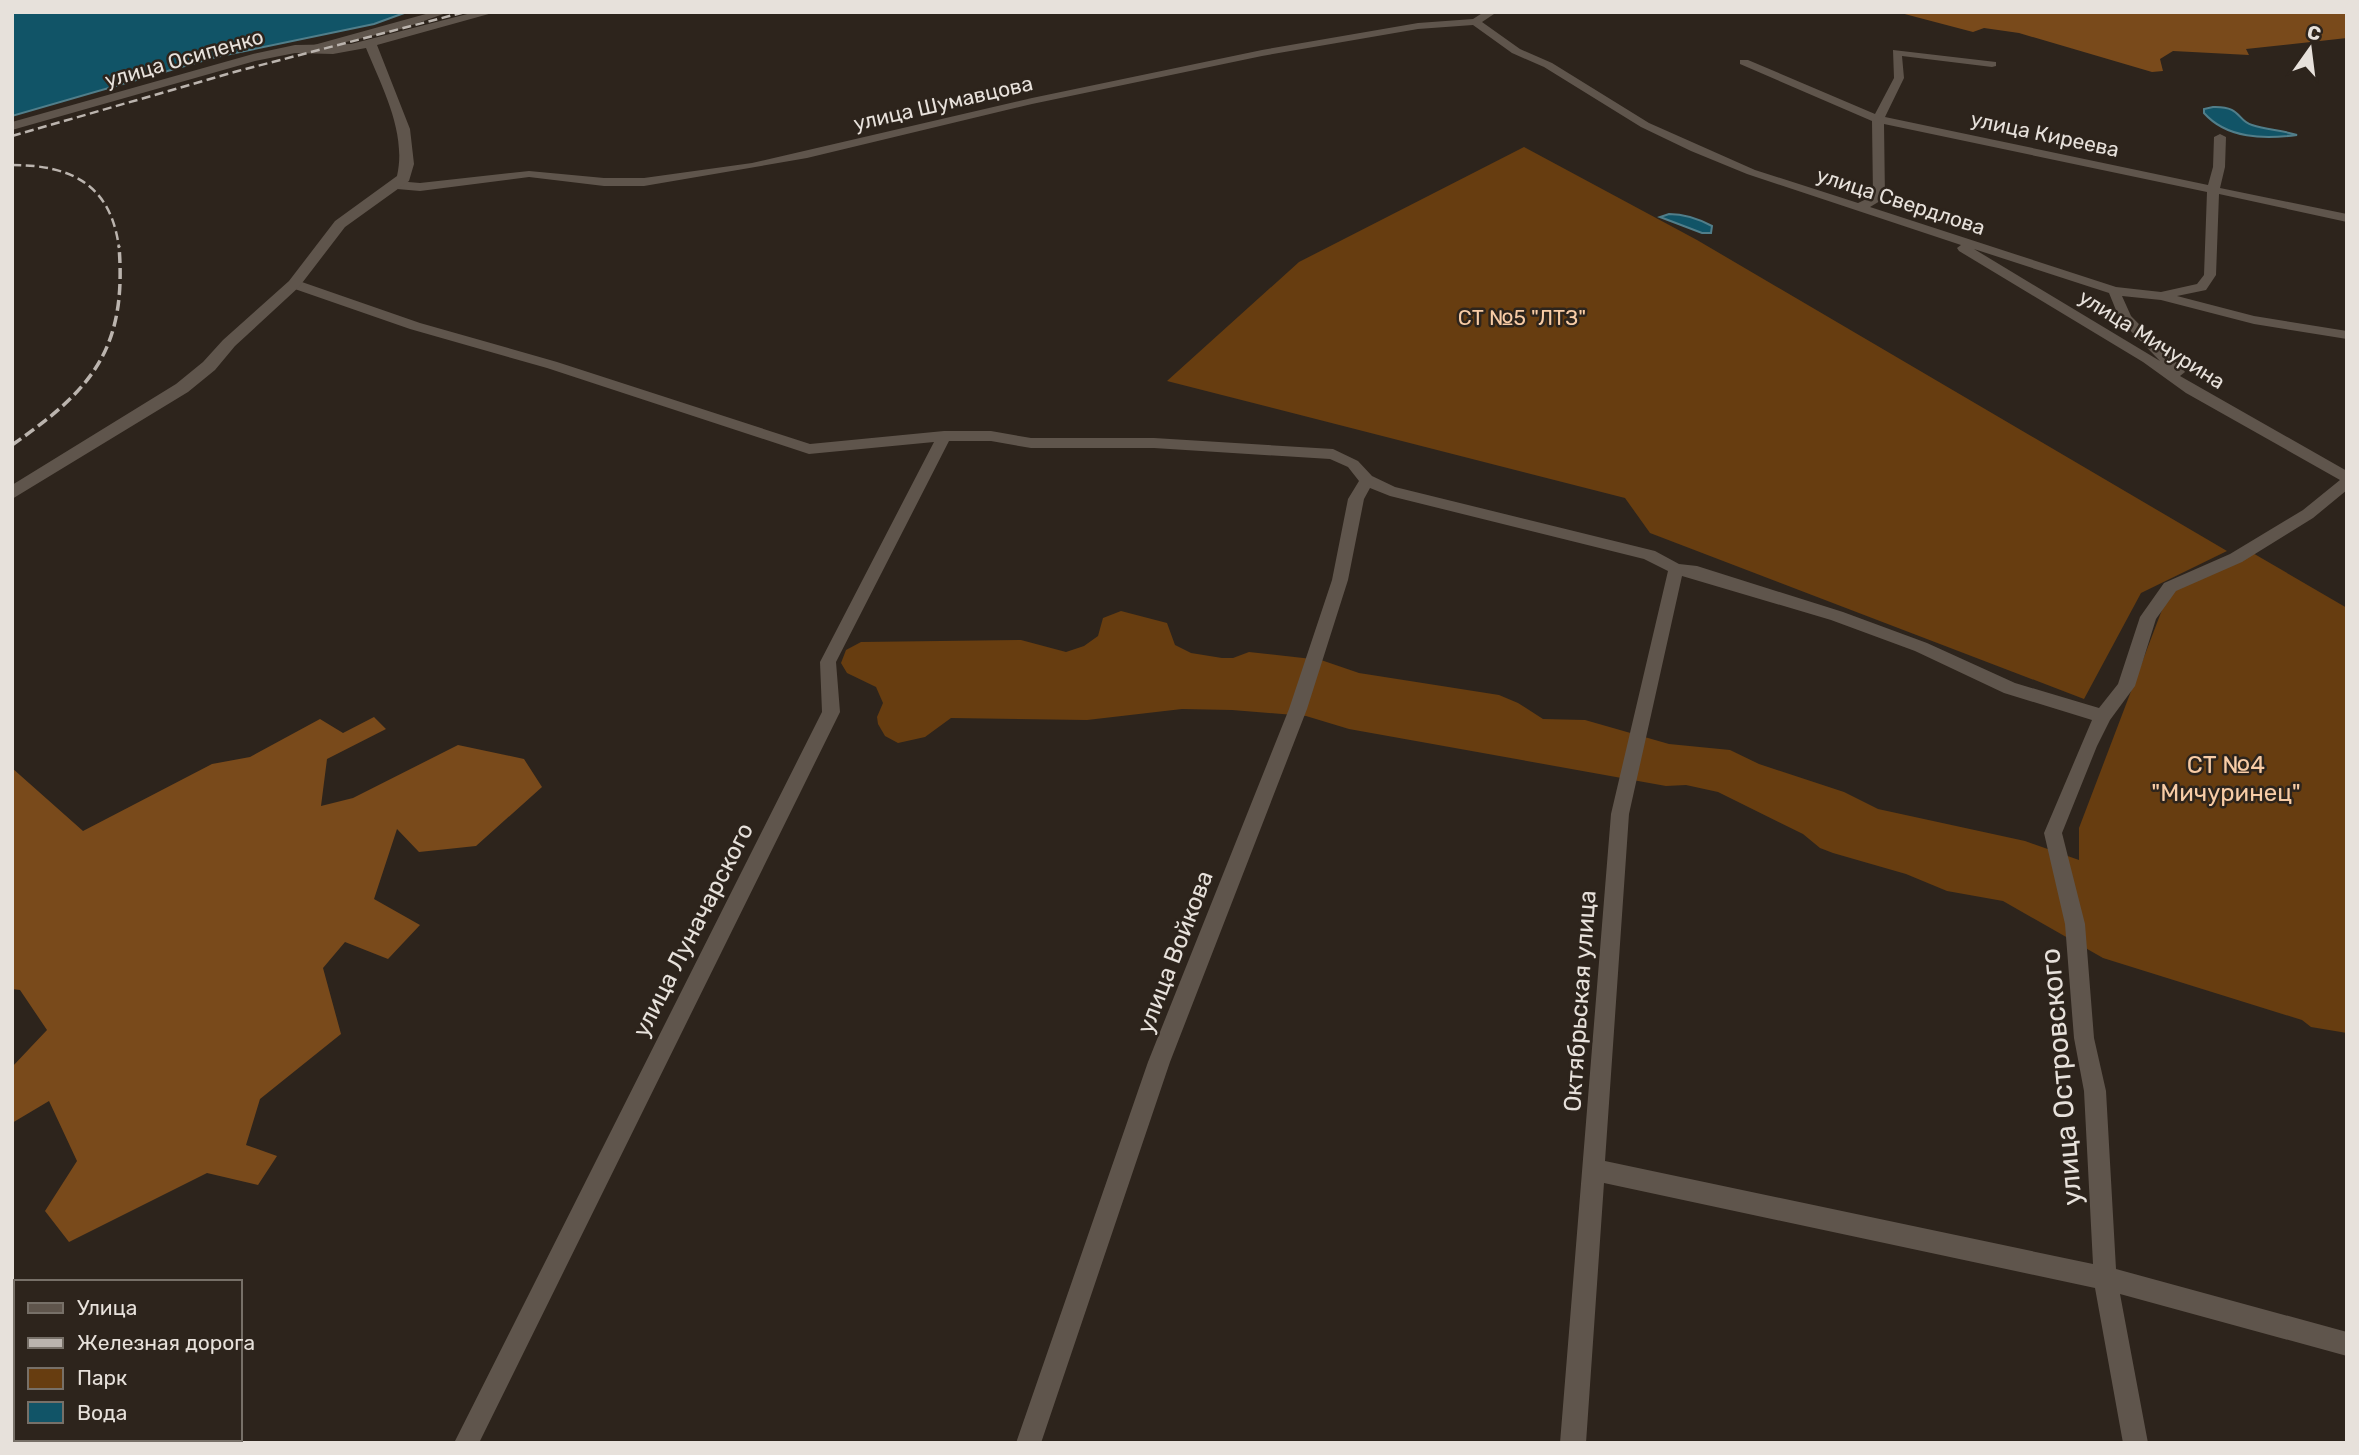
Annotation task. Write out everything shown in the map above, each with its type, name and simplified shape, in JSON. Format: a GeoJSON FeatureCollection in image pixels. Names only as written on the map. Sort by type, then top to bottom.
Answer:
{"type":"FeatureCollection","features":[{"type":"Feature","properties":{"kind":"street"},"geometry":{"type":"LineString","coordinates":[[308,48],[397,27],[444,12]]}},
{"type":"Feature","properties":{"kind":"street","name":"улица Осипенко"},"geometry":{"type":"LineString","coordinates":[[12,127],[253,58],[308,48],[333,50],[370,43],[490,12]]}},
{"type":"Feature","properties":{"kind":"street","name":"улица Шумавцова"},"geometry":{"type":"LineString","coordinates":[[397,185],[420,187],[529,174],[604,182],[644,182],[751,166],[821,152],[1032,101],[1262,53],[1419,26],[1475,22],[1492,12]]}},
{"type":"Feature","properties":{"kind":"street","name":"улица Свердлова"},"geometry":{"type":"LineString","coordinates":[[1475,22],[1516,51],[1548,65],[1645,125],[1751,172],[2114,291],[2161,296],[2254,320],[2347,335]]}},
{"type":"Feature","properties":{"kind":"street"},"geometry":{"type":"LineString","coordinates":[[12,493],[182,388],[209,366],[229,343],[294,284],[340,224],[397,185],[407,170],[404,128],[370,43]]}},
{"type":"Feature","properties":{"kind":"street"},"geometry":{"type":"LineString","coordinates":[[1860,207],[1879,198],[1878,119],[1899,78],[1897,51],[1992,64]]}},
{"type":"Feature","properties":{"kind":"street","name":"улица Киреева"},"geometry":{"type":"LineString","coordinates":[[1744,62],[1878,119],[2347,218]]}},
{"type":"Feature","properties":{"kind":"street"},"geometry":{"type":"LineString","coordinates":[[2161,296],[2201,286],[2210,275],[2213,190],[2219,167],[2220,137]]}},
{"type":"Feature","properties":{"kind":"street","name":"улица Мичурина"},"geometry":{"type":"LineString","coordinates":[[1936,232],[2148,359],[2191,390],[2347,480]]}},
{"type":"Feature","properties":{"kind":"street"},"geometry":{"type":"LineString","coordinates":[[294,284],[415,326],[552,365],[809,449],[944,436],[991,436],[1031,443],[1154,443],[1333,454],[1353,464],[1367,480],[1390,491],[1649,555],[1676,569],[1697,572],[1837,616],[1920,647],[2010,688],[2103,716]]}},
{"type":"Feature","properties":{"kind":"street"},"geometry":{"type":"LineString","coordinates":[[2114,291],[2126,317],[2173,365],[2191,390]]}},
{"type":"Feature","properties":{"kind":"street","name":"улица Луначарского"},"geometry":{"type":"LineString","coordinates":[[466,1443],[831,712],[828,662],[944,436]]}},
{"type":"Feature","properties":{"kind":"street","name":"улица Войкова"},"geometry":{"type":"LineString","coordinates":[[1028,1443],[1159,1062],[1298,709],[1340,580],[1356,499],[1367,480]]}},
{"type":"Feature","properties":{"kind":"street","name":"улица Островского"},"geometry":{"type":"LineString","coordinates":[[2136,1443],[2105,1278],[2095,1091],[2084,1038],[2075,924],[2053,833],[2088,746],[2103,716],[2126,686],[2148,617],[2169,587],[2236,558],[2308,514],[2347,480]]}},
{"type":"Feature","properties":{"kind":"street","name":"Октябрьская улица"},"geometry":{"type":"LineString","coordinates":[[1573,1443],[1620,814],[1676,569]]}},
{"type":"Feature","properties":{"kind":"street"},"geometry":{"type":"LineString","coordinates":[[1593,1170],[2105,1278],[2347,1344]]}},
{"type":"Feature","properties":{"kind":"green space","name":"СТ №5 \"ЛТЗ\""},"geometry":{"type":"Polygon","coordinates":[[[1524,147],[1697,240],[2227,551],[2141,593],[2084,699],[1650,533],[1625,498],[1167,381],[1299,262],[1524,147]]]}},
{"type":"Feature","properties":{"kind":"green space","name":"СТ №4 \"Мичуринец\""},"geometry":{"type":"Polygon","coordinates":[[[2251,552],[2347,608],[2347,1033],[2311,1027],[2302,1020],[2103,958],[2003,901],[1947,891],[1906,874],[1833,853],[1820,848],[1803,834],[1718,792],[1686,785],[1666,786],[1349,729],[1306,716],[1232,710],[1182,709],[1087,720],[951,718],[925,737],[898,743],[885,736],[878,724],[877,717],[883,703],[876,687],[847,673],[841,663],[846,650],[861,642],[1021,640],[1066,652],[1084,646],[1098,636],[1103,618],[1121,611],[1167,623],[1175,645],[1191,653],[1233,658],[1249,652],[1321,660],[1359,673],[1499,695],[1543,719],[1585,720],[1669,744],[1730,750],[1759,764],[1844,792],[1878,809],[2025,841],[2079,860],[2079,828],[2168,594],[2251,552]]]}},
{"type":"Feature","properties":{"kind":"shaded area"},"geometry":{"type":"Polygon","coordinates":[[[1897,12],[2347,12],[2347,38],[2246,49],[2249,55],[2173,51],[2160,59],[2163,71],[2152,72],[2019,33],[1984,28],[1973,32],[1897,12]]]}},
{"type":"Feature","properties":{"kind":"shaded area"},"geometry":{"type":"Polygon","coordinates":[[[374,717],[386,729],[327,759],[321,806],[353,798],[458,745],[524,759],[542,787],[476,846],[419,852],[397,829],[374,899],[420,925],[388,959],[345,942],[323,968],[341,1034],[260,1099],[246,1145],[277,1156],[258,1185],[207,1173],[69,1242],[45,1211],[77,1161],[49,1101],[12,1123],[12,1067],[47,1030],[20,990],[12,989],[12,768],[83,831],[212,764],[250,757],[320,719],[343,733],[374,717]]]}},
{"type":"Feature","properties":{"kind":"water"},"geometry":{"type":"Polygon","coordinates":[[[12,12],[407,12],[374,24],[216,57],[12,116],[12,12]]]}},
{"type":"Feature","properties":{"kind":"water"},"geometry":{"type":"Polygon","coordinates":[[[2213,107],[2234,111],[2252,125],[2297,135],[2259,137],[2235,132],[2213,122],[2204,113],[2204,109],[2213,107]]]}},
{"type":"Feature","properties":{"kind":"water"},"geometry":{"type":"Polygon","coordinates":[[[1669,214],[1701,221],[1712,226],[1711,233],[1702,233],[1660,217],[1669,214]]]}},
{"type":"Feature","properties":{"kind":"railway"},"geometry":{"type":"LineString","coordinates":[[12,136],[238,71],[465,12]]}},
{"type":"Feature","properties":{"kind":"railway"},"geometry":{"type":"LineString","coordinates":[[12,165],[53,169],[85,183],[107,208],[115,226],[119,248]]}},
{"type":"Feature","properties":{"kind":"railway"},"geometry":{"type":"LineString","coordinates":[[12,445],[64,405],[99,363],[110,339],[117,312],[119,246]]}}]}
